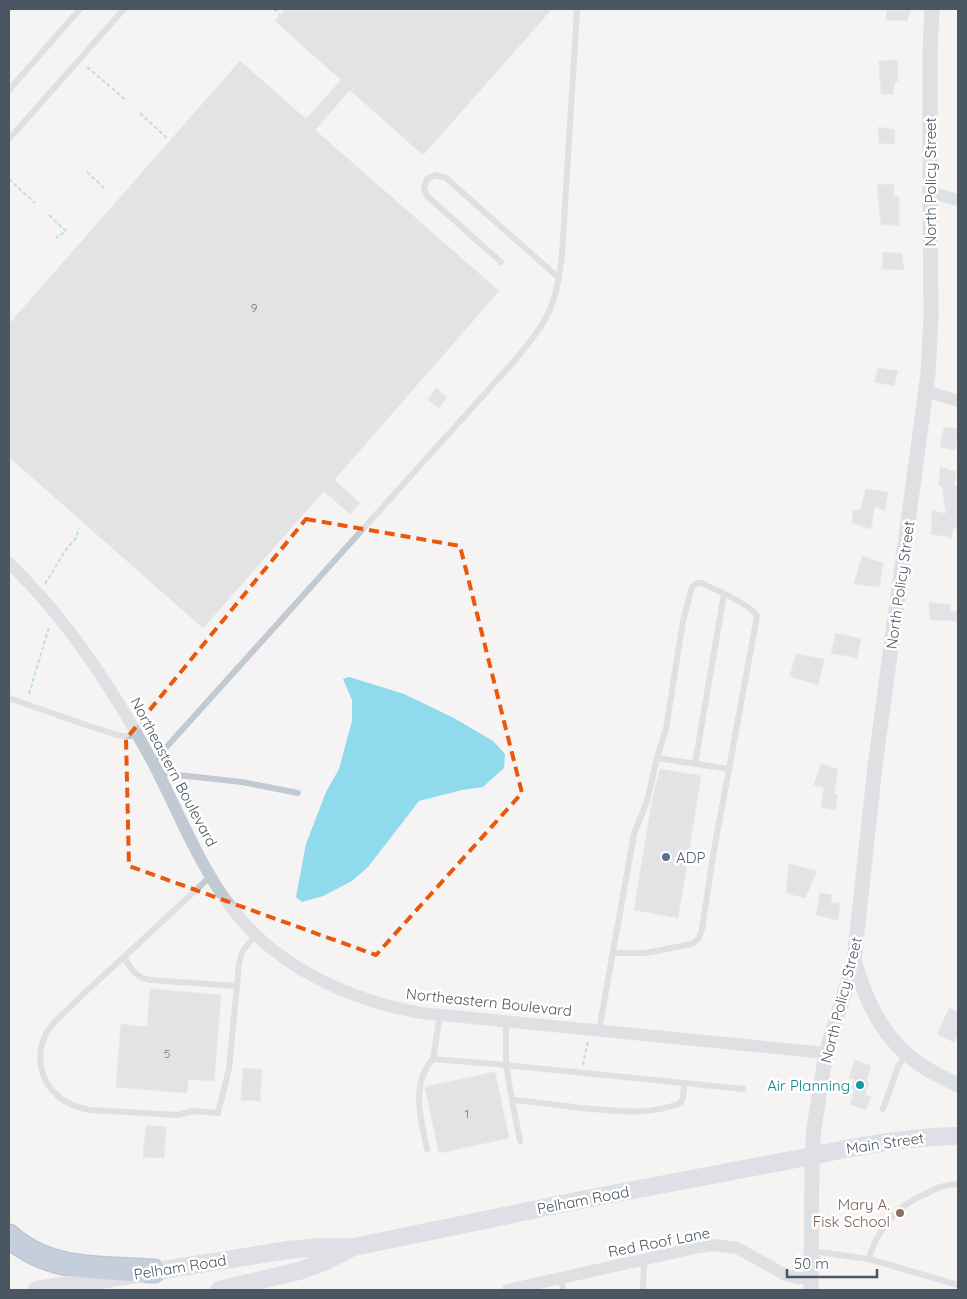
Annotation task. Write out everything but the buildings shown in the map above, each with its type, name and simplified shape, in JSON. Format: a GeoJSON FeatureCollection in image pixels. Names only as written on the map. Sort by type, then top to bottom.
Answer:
{"type":"FeatureCollection","features":[{"type":"Feature","properties":{"kind":"highway"},"geometry":{"type":"LineString","coordinates":[[9,1236],[32,1252],[53,1261],[74,1266],[154,1271]]}},
{"type":"Feature","properties":{"kind":"main road","name":"Main Street"},"geometry":{"type":"LineString","coordinates":[[812,1156],[895,1140],[958,1136]]}},
{"type":"Feature","properties":{"kind":"main road","name":"Pelham Road"},"geometry":{"type":"LineString","coordinates":[[37,1290],[288,1250],[319,1247],[354,1247],[580,1200],[812,1156]]}},
{"type":"Feature","properties":{"kind":"main road","name":"Pelham Road"},"geometry":{"type":"LineString","coordinates":[[219,1290],[299,1271],[326,1261],[354,1247]]}},
{"type":"Feature","properties":{"kind":"street","name":"North Policy Street"},"geometry":{"type":"LineString","coordinates":[[811,1284],[814,1128],[826,1053],[854,961],[875,766],[926,391],[931,317],[930,52],[932,9]]}},
{"type":"Feature","properties":{"kind":"street"},"geometry":{"type":"LineString","coordinates":[[930,192],[958,200]]}},
{"type":"Feature","properties":{"kind":"street"},"geometry":{"type":"LineString","coordinates":[[926,391],[958,400]]}},
{"type":"Feature","properties":{"kind":"street","name":"Northeastern Boulevard"},"geometry":{"type":"LineString","coordinates":[[10,566],[56,614],[109,686],[138,736],[211,876],[231,908],[275,951],[311,975],[346,992],[402,1010],[826,1053]]}},
{"type":"Feature","properties":{"kind":"street"},"geometry":{"type":"LineString","coordinates":[[854,961],[861,985],[872,1011],[890,1037],[921,1066],[958,1085]]}},
{"type":"Feature","properties":{"kind":"street","name":"Red Roof Lane"},"geometry":{"type":"LineString","coordinates":[[514,1289],[562,1284],[644,1260],[714,1246],[737,1248],[777,1271],[811,1284]]}},
{"type":"Feature","properties":{"kind":"lane"},"geometry":{"type":"LineString","coordinates":[[9,90],[80,9]]}},
{"type":"Feature","properties":{"kind":"lane"},"geometry":{"type":"LineString","coordinates":[[9,138],[124,9]]}},
{"type":"Feature","properties":{"kind":"lane"},"geometry":{"type":"LineString","coordinates":[[155,768],[517,358],[545,319],[553,302],[559,278],[564,230],[577,9]]}},
{"type":"Feature","properties":{"kind":"lane"},"geometry":{"type":"LineString","coordinates":[[501,262],[427,196],[424,188],[427,179],[436,175],[446,178],[559,278]]}},
{"type":"Feature","properties":{"kind":"lane"},"geometry":{"type":"LineString","coordinates":[[600,1031],[613,953],[634,834],[648,801],[657,758],[666,729],[683,621],[692,587],[697,583],[702,584],[747,606],[758,616],[713,856],[702,929],[699,938],[692,944],[646,953],[613,953]]}},
{"type":"Feature","properties":{"kind":"lane"},"geometry":{"type":"LineString","coordinates":[[695,764],[724,594]]}},
{"type":"Feature","properties":{"kind":"lane"},"geometry":{"type":"LineString","coordinates":[[9,698],[121,736],[138,736]]}},
{"type":"Feature","properties":{"kind":"lane"},"geometry":{"type":"LineString","coordinates":[[657,758],[729,769]]}},
{"type":"Feature","properties":{"kind":"lane"},"geometry":{"type":"LineString","coordinates":[[155,768],[298,793]]}},
{"type":"Feature","properties":{"kind":"lane"},"geometry":{"type":"LineString","coordinates":[[211,876],[76,1001],[48,1030],[41,1048],[41,1066],[52,1091],[69,1104],[90,1110],[178,1115],[192,1111],[218,1113],[229,1069],[239,964],[242,952],[256,934]]}},
{"type":"Feature","properties":{"kind":"lane"},"geometry":{"type":"LineString","coordinates":[[124,958],[132,970],[143,979],[237,986]]}},
{"type":"Feature","properties":{"kind":"lane"},"geometry":{"type":"LineString","coordinates":[[427,1149],[421,1122],[418,1094],[421,1078],[426,1067],[433,1060],[440,1015]]}},
{"type":"Feature","properties":{"kind":"lane"},"geometry":{"type":"LineString","coordinates":[[506,1022],[506,1066],[520,1141]]}},
{"type":"Feature","properties":{"kind":"lane"},"geometry":{"type":"LineString","coordinates":[[883,1110],[898,1067],[906,1054]]}},
{"type":"Feature","properties":{"kind":"lane"},"geometry":{"type":"LineString","coordinates":[[433,1060],[743,1089]]}},
{"type":"Feature","properties":{"kind":"lane"},"geometry":{"type":"LineString","coordinates":[[512,1100],[613,1111],[648,1112],[681,1103],[684,1084]]}},
{"type":"Feature","properties":{"kind":"lane"},"geometry":{"type":"LineString","coordinates":[[869,1259],[870,1252],[877,1238],[898,1210],[930,1191],[958,1184]]}},
{"type":"Feature","properties":{"kind":"lane"},"geometry":{"type":"LineString","coordinates":[[812,1251],[869,1259],[958,1285]]}},
{"type":"Feature","properties":{"kind":"lane"},"geometry":{"type":"LineString","coordinates":[[643,1290],[644,1260]]}},
{"type":"Feature","properties":{"kind":"path"},"geometry":{"type":"LineString","coordinates":[[274,9],[280,15]]}},
{"type":"Feature","properties":{"kind":"path"},"geometry":{"type":"LineString","coordinates":[[87,67],[126,100]]}},
{"type":"Feature","properties":{"kind":"path"},"geometry":{"type":"LineString","coordinates":[[140,113],[168,139]]}},
{"type":"Feature","properties":{"kind":"path"},"geometry":{"type":"LineString","coordinates":[[87,172],[104,188]]}},
{"type":"Feature","properties":{"kind":"path"},"geometry":{"type":"LineString","coordinates":[[9,179],[35,203]]}},
{"type":"Feature","properties":{"kind":"path"},"geometry":{"type":"LineString","coordinates":[[49,216],[66,231],[56,238]]}},
{"type":"Feature","properties":{"kind":"path"},"geometry":{"type":"LineString","coordinates":[[45,584],[65,551],[76,538],[79,528]]}},
{"type":"Feature","properties":{"kind":"path"},"geometry":{"type":"LineString","coordinates":[[32,687],[49,627]]}},
{"type":"Feature","properties":{"kind":"path"},"geometry":{"type":"LineString","coordinates":[[585,1053],[589,1040]]}},
{"type":"Feature","properties":{"kind":"highlighted area"},"geometry":{"type":"Polygon","coordinates":[[[306,519],[460,546],[522,793],[376,955],[129,866],[126,739],[306,519]]]}},
{"type":"Feature","properties":{"kind":"water"},"geometry":{"type":"Polygon","coordinates":[[[349,677],[404,694],[454,718],[493,741],[505,754],[504,768],[483,787],[462,790],[419,801],[368,867],[352,881],[323,896],[302,902],[296,897],[306,844],[326,792],[339,769],[352,721],[352,700],[343,679],[349,677]]]}},
{"type":"Feature","properties":{"kind":"place","name":"ADP"},"geometry":{"type":"Point","coordinates":[666,857]}},
{"type":"Feature","properties":{"kind":"place","name":"Air Planning"},"geometry":{"type":"Point","coordinates":[860,1085]}},
{"type":"Feature","properties":{"kind":"place","name":"Mary A. Fisk School"},"geometry":{"type":"Point","coordinates":[900,1213]}}]}
